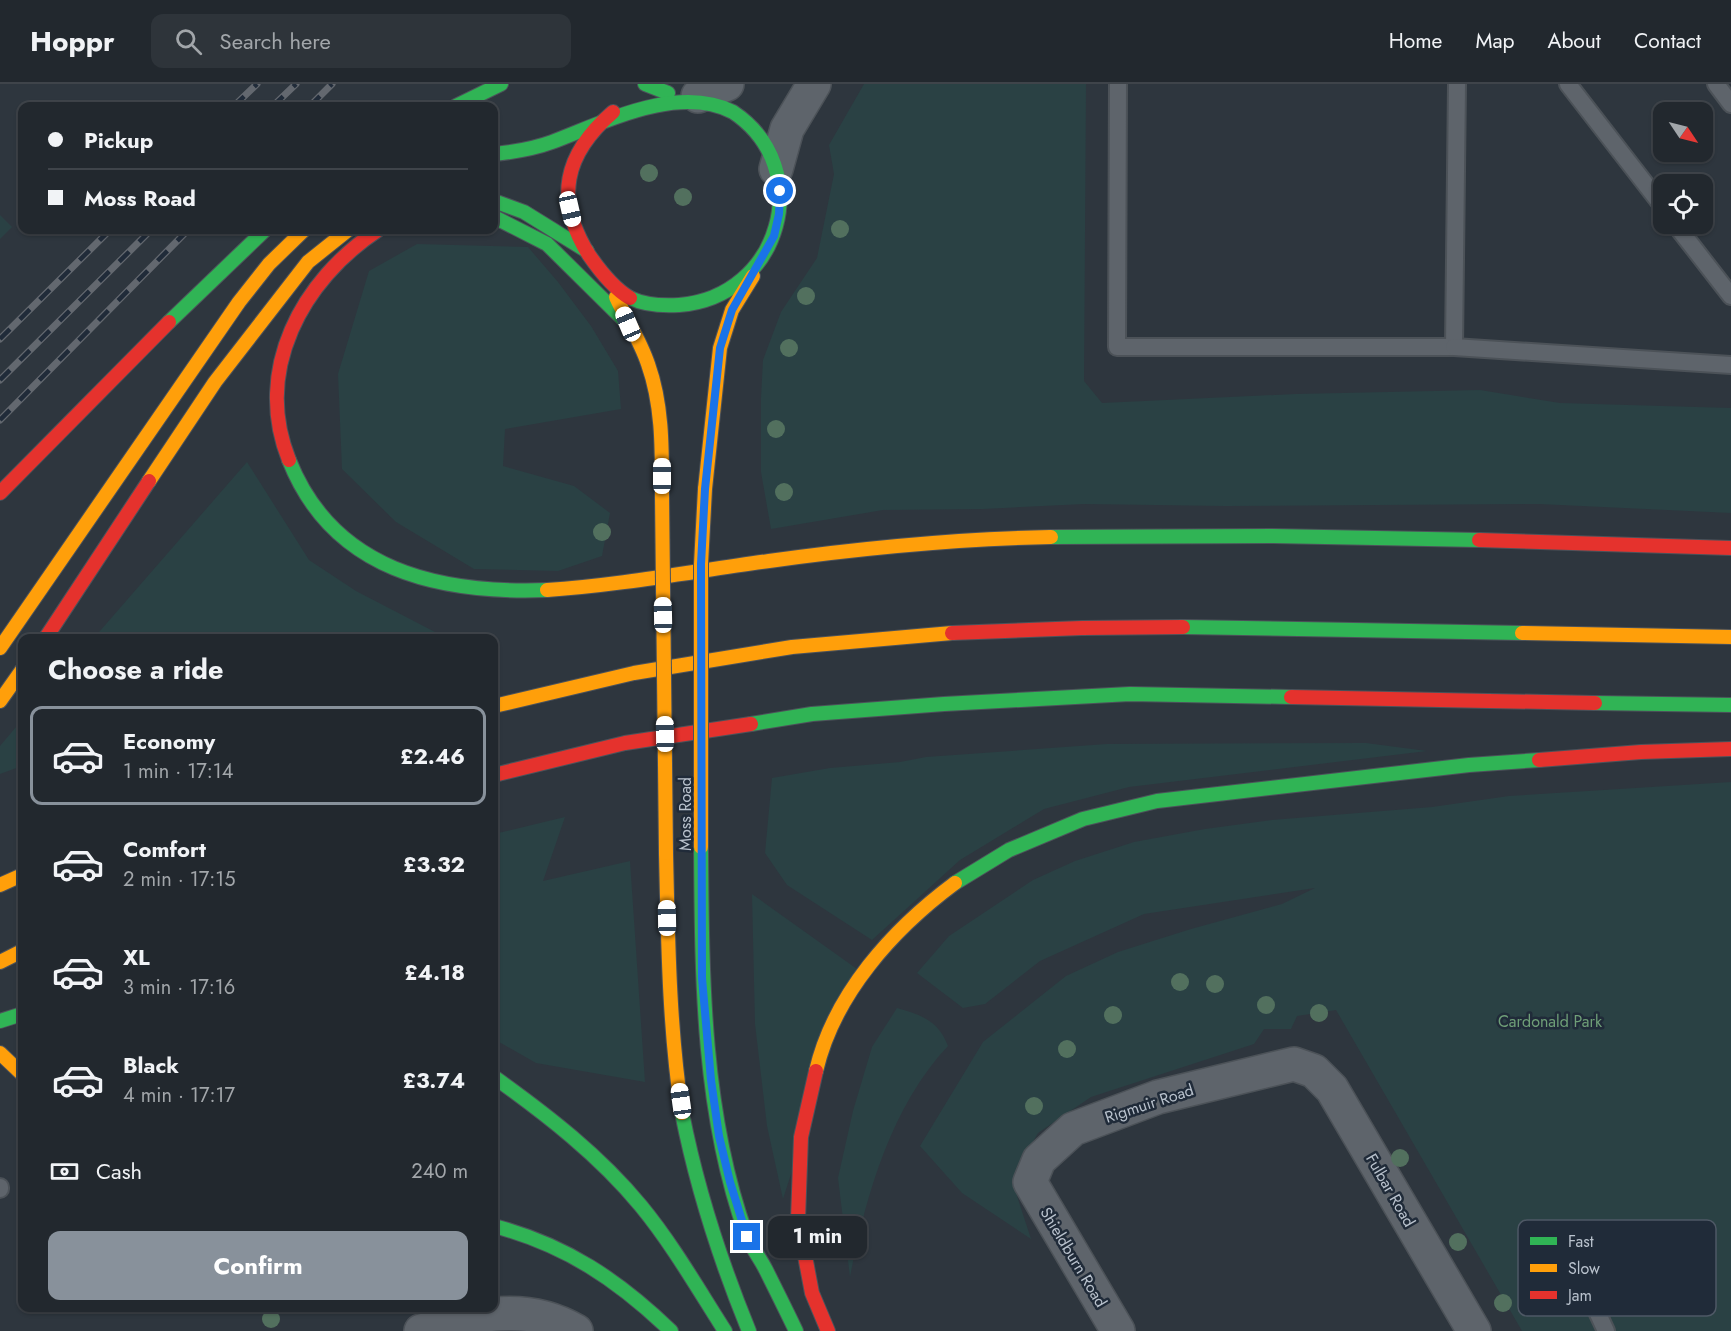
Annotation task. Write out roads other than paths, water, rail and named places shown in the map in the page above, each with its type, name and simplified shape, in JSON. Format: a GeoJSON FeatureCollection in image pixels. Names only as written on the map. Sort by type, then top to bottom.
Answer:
{"type":"FeatureCollection","features":[{"type":"Feature","properties":{"kind":"main road"},"geometry":{"type":"LineString","coordinates":[[464,102],[501,84]]}},
{"type":"Feature","properties":{"kind":"main road"},"geometry":{"type":"LineString","coordinates":[[613,112],[589,134],[574,162],[567,194],[574,225],[587,251],[609,280],[626,296],[663,306],[697,304],[713,299],[742,282],[764,256],[774,236],[779,214],[780,191],[776,169],[767,148],[747,122],[698,91],[645,84]]}},
{"type":"Feature","properties":{"kind":"main road"},"geometry":{"type":"LineString","coordinates":[[498,154],[530,148],[567,134],[639,99],[698,91]]}},
{"type":"Feature","properties":{"kind":"main road"},"geometry":{"type":"LineString","coordinates":[[498,202],[524,212],[587,251]]}},
{"type":"Feature","properties":{"kind":"main road"},"geometry":{"type":"LineString","coordinates":[[498,219],[547,244],[628,324]]}},
{"type":"Feature","properties":{"kind":"main road"},"geometry":{"type":"LineString","coordinates":[[0,493],[176,315],[261,234]]}},
{"type":"Feature","properties":{"kind":"main road"},"geometry":{"type":"LineString","coordinates":[[0,648],[224,322],[281,252],[300,234]]}},
{"type":"Feature","properties":{"kind":"main road"},"geometry":{"type":"LineString","coordinates":[[48,634],[215,382],[308,262],[343,234]]}},
{"type":"Feature","properties":{"kind":"main road"},"geometry":{"type":"LineString","coordinates":[[371,234],[334,265],[316,286],[297,318],[289,337],[278,381],[278,418],[283,445],[297,482],[319,515],[346,540],[376,561],[414,578],[454,588],[522,592],[572,588],[844,551],[934,542],[1040,537],[1443,538],[1731,548]]}},
{"type":"Feature","properties":{"kind":"main road","name":"Moss Road"},"geometry":{"type":"LineString","coordinates":[[764,256],[732,310],[720,348],[705,489],[701,564],[702,978],[711,1080],[719,1136],[730,1182],[747,1237],[768,1272],[796,1331]]}},
{"type":"Feature","properties":{"kind":"main road","name":"Moss Road"},"geometry":{"type":"LineString","coordinates":[[609,280],[649,364],[655,390],[662,456],[668,984],[675,1060],[688,1148],[720,1258],[749,1331]]}},
{"type":"Feature","properties":{"kind":"main road"},"geometry":{"type":"LineString","coordinates":[[498,705],[634,673],[792,647],[957,633],[1082,628],[1234,627],[1731,637]]}},
{"type":"Feature","properties":{"kind":"main road"},"geometry":{"type":"LineString","coordinates":[[0,701],[18,676]]}},
{"type":"Feature","properties":{"kind":"main road"},"geometry":{"type":"LineString","coordinates":[[498,774],[648,740],[812,714],[944,704],[1130,694],[1731,705]]}},
{"type":"Feature","properties":{"kind":"main road"},"geometry":{"type":"LineString","coordinates":[[828,1331],[812,1293],[798,1220],[801,1137],[821,1049],[846,1000],[879,951],[920,909],[963,876],[1009,850],[1083,819],[1157,801],[1469,765],[1641,752],[1731,749]]}},
{"type":"Feature","properties":{"kind":"main road"},"geometry":{"type":"LineString","coordinates":[[0,885],[18,877]]}},
{"type":"Feature","properties":{"kind":"main road"},"geometry":{"type":"LineString","coordinates":[[0,962],[18,953]]}},
{"type":"Feature","properties":{"kind":"main road"},"geometry":{"type":"LineString","coordinates":[[0,1021],[18,1015]]}},
{"type":"Feature","properties":{"kind":"main road"},"geometry":{"type":"LineString","coordinates":[[0,1053],[18,1070]]}},
{"type":"Feature","properties":{"kind":"main road"},"geometry":{"type":"LineString","coordinates":[[498,1080],[552,1119],[597,1159],[640,1205],[671,1246],[724,1331]]}},
{"type":"Feature","properties":{"kind":"main road"},"geometry":{"type":"LineString","coordinates":[[498,1227],[532,1237],[568,1253],[611,1277],[645,1305],[671,1331]]}},
{"type":"Feature","properties":{"kind":"street"},"geometry":{"type":"LineString","coordinates":[[776,169],[787,129],[814,84]]}},
{"type":"Feature","properties":{"kind":"street","name":"Rigmuir Road"},"geometry":{"type":"LineString","coordinates":[[1030,1182],[1039,1160],[1073,1129],[1158,1097],[1294,1064]]}},
{"type":"Feature","properties":{"kind":"street","name":"Fulbar Road"},"geometry":{"type":"LineString","coordinates":[[1294,1064],[1314,1071],[1332,1089],[1474,1331]]}},
{"type":"Feature","properties":{"kind":"street","name":"Shieldburn Road"},"geometry":{"type":"LineString","coordinates":[[1030,1182],[1118,1331]]}},
{"type":"Feature","properties":{"kind":"street"},"geometry":{"type":"LineString","coordinates":[[421,1331],[489,1313],[521,1312],[552,1320],[576,1331]]}},
{"type":"Feature","properties":{"kind":"lane"},"geometry":{"type":"LineString","coordinates":[[1118,84],[1117,347],[1454,347],[1731,365]]}},
{"type":"Feature","properties":{"kind":"lane"},"geometry":{"type":"LineString","coordinates":[[1454,347],[1457,84]]}},
{"type":"Feature","properties":{"kind":"lane"},"geometry":{"type":"LineString","coordinates":[[1568,84],[1653,194]]}},
{"type":"Feature","properties":{"kind":"lane"},"geometry":{"type":"LineString","coordinates":[[1716,84],[1731,104]]}},
{"type":"Feature","properties":{"kind":"lane"},"geometry":{"type":"LineString","coordinates":[[1683,234],[1731,296]]}},
{"type":"Feature","properties":{"kind":"lane"},"geometry":{"type":"LineString","coordinates":[[1599,1316],[1606,1331]]}},
{"type":"Feature","properties":{"kind":"railway"},"geometry":{"type":"LineString","coordinates":[[238,102],[257,84]]}},
{"type":"Feature","properties":{"kind":"railway"},"geometry":{"type":"LineString","coordinates":[[277,102],[296,84]]}},
{"type":"Feature","properties":{"kind":"railway"},"geometry":{"type":"LineString","coordinates":[[314,102],[332,84]]}},
{"type":"Feature","properties":{"kind":"railway"},"geometry":{"type":"LineString","coordinates":[[0,339],[106,234]]}},
{"type":"Feature","properties":{"kind":"railway"},"geometry":{"type":"LineString","coordinates":[[0,380],[147,234]]}},
{"type":"Feature","properties":{"kind":"railway"},"geometry":{"type":"LineString","coordinates":[[0,420],[184,234]]}},
{"type":"Feature","properties":{"kind":"park label","name":"Cardonald Park"},"geometry":{"type":"Point","coordinates":[1550,1021]}}]}
